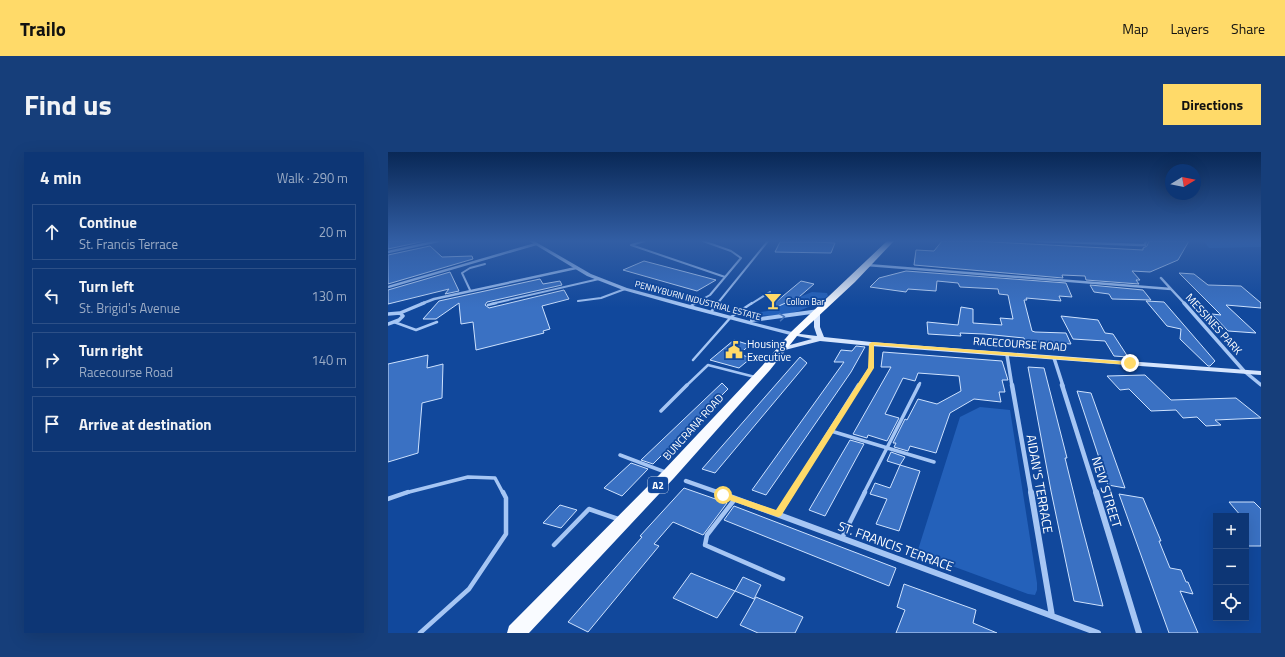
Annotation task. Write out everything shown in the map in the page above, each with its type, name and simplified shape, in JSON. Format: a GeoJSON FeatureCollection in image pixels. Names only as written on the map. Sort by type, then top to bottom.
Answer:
{"type":"FeatureCollection","features":[{"type":"Feature","properties":{"kind":"highway","name":"BUNCRANA ROAD"},"geometry":{"type":"LineString","coordinates":[[516,633],[669,474],[794,334],[867,265]]}},
{"type":"Feature","properties":{"kind":"main road"},"geometry":{"type":"LineString","coordinates":[[781,349],[822,339],[817,328],[818,312]]}},
{"type":"Feature","properties":{"kind":"main road","name":"RACECOURSE ROAD"},"geometry":{"type":"LineString","coordinates":[[794,334],[822,339],[872,344],[1244,371],[1261,374]]}},
{"type":"Feature","properties":{"kind":"street","name":"PENNYBURN INDUSTRIAL ESTATE"},"geometry":{"type":"LineString","coordinates":[[388,287],[466,263]]}},
{"type":"Feature","properties":{"kind":"street","name":"PENNYBURN INDUSTRIAL ESTATE"},"geometry":{"type":"LineString","coordinates":[[568,263],[598,279],[625,289],[794,334]]}},
{"type":"Feature","properties":{"kind":"street","name":"MESSINES PARK"},"geometry":{"type":"LineString","coordinates":[[867,265],[1171,289]]}},
{"type":"Feature","properties":{"kind":"street"},"geometry":{"type":"LineString","coordinates":[[388,314],[400,314],[434,299],[470,290],[576,268]]}},
{"type":"Feature","properties":{"kind":"street","name":"MESSINES PARK"},"geometry":{"type":"LineString","coordinates":[[1161,278],[1244,371]]}},
{"type":"Feature","properties":{"kind":"street"},"geometry":{"type":"LineString","coordinates":[[745,321],[780,318],[818,312]]}},
{"type":"Feature","properties":{"kind":"street"},"geometry":{"type":"LineString","coordinates":[[388,324],[402,318],[403,314],[400,314]]}},
{"type":"Feature","properties":{"kind":"street"},"geometry":{"type":"LineString","coordinates":[[778,514],[871,368],[872,344]]}},
{"type":"Feature","properties":{"kind":"street","name":"AIDAN'S TERRACE"},"geometry":{"type":"LineString","coordinates":[[1007,355],[1052,616]]}},
{"type":"Feature","properties":{"kind":"street","name":"NEW STREET"},"geometry":{"type":"LineString","coordinates":[[1054,358],[1139,633]]}},
{"type":"Feature","properties":{"kind":"street"},"geometry":{"type":"LineString","coordinates":[[1244,371],[1261,385]]}},
{"type":"Feature","properties":{"kind":"street","name":"ST. FRANCIS TERRACE"},"geometry":{"type":"LineString","coordinates":[[686,480],[1098,633]]}},
{"type":"Feature","properties":{"kind":"lane"},"geometry":{"type":"LineString","coordinates":[[685,263],[725,277]]}},
{"type":"Feature","properties":{"kind":"lane"},"geometry":{"type":"LineString","coordinates":[[690,307],[710,295],[736,263]]}},
{"type":"Feature","properties":{"kind":"lane"},"geometry":{"type":"LineString","coordinates":[[711,312],[750,263]]}},
{"type":"Feature","properties":{"kind":"lane"},"geometry":{"type":"LineString","coordinates":[[470,290],[462,273],[470,268],[486,264]]}},
{"type":"Feature","properties":{"kind":"lane"},"geometry":{"type":"LineString","coordinates":[[488,305],[598,279]]}},
{"type":"Feature","properties":{"kind":"lane"},"geometry":{"type":"LineString","coordinates":[[578,301],[605,297],[625,289]]}},
{"type":"Feature","properties":{"kind":"lane"},"geometry":{"type":"LineString","coordinates":[[693,360],[731,317],[770,292]]}},
{"type":"Feature","properties":{"kind":"lane"},"geometry":{"type":"LineString","coordinates":[[394,322],[416,330],[437,322]]}},
{"type":"Feature","properties":{"kind":"lane"},"geometry":{"type":"LineString","coordinates":[[661,411],[708,365],[757,377]]}},
{"type":"Feature","properties":{"kind":"lane"},"geometry":{"type":"LineString","coordinates":[[842,538],[920,383]]}},
{"type":"Feature","properties":{"kind":"lane"},"geometry":{"type":"LineString","coordinates":[[831,431],[934,462]]}},
{"type":"Feature","properties":{"kind":"lane"},"geometry":{"type":"LineString","coordinates":[[620,455],[669,474]]}},
{"type":"Feature","properties":{"kind":"lane"},"geometry":{"type":"LineString","coordinates":[[388,500],[412,491],[468,477],[495,478],[506,498],[506,534],[469,589],[420,633]]}},
{"type":"Feature","properties":{"kind":"lane"},"geometry":{"type":"LineString","coordinates":[[735,499],[707,535],[705,545],[783,579]]}},
{"type":"Feature","properties":{"kind":"lane"},"geometry":{"type":"LineString","coordinates":[[554,545],[588,509],[624,521]]}},
{"type":"Feature","properties":{"kind":"shaded area"},"geometry":{"type":"Polygon","coordinates":[[[812,292],[827,293],[828,296],[811,306],[793,313],[764,316],[754,315],[753,313],[776,310],[775,307],[812,292]]]}},
{"type":"Feature","properties":{"kind":"shaded area"},"geometry":{"type":"Polygon","coordinates":[[[980,407],[1010,410],[1037,583],[1035,595],[1028,594],[917,553],[960,417],[980,407]]]}},
{"type":"Feature","properties":{"kind":"building"},"geometry":{"type":"Polygon","coordinates":[[[388,263],[458,263],[388,284],[388,263]]]}},
{"type":"Feature","properties":{"kind":"building"},"geometry":{"type":"Polygon","coordinates":[[[638,263],[653,263],[716,280],[697,291],[623,270],[638,263]]]}},
{"type":"Feature","properties":{"kind":"building"},"geometry":{"type":"Polygon","coordinates":[[[914,263],[1170,263],[1150,272],[1132,271],[1140,280],[1136,280],[1139,284],[1086,280],[1085,276],[1062,275],[1063,278],[914,265],[914,263]]]}},
{"type":"Feature","properties":{"kind":"building"},"geometry":{"type":"Polygon","coordinates":[[[906,271],[1066,283],[1072,297],[1059,296],[1061,301],[1026,298],[1027,300],[1024,300],[1032,331],[1066,333],[1071,344],[1025,341],[1024,338],[984,334],[960,333],[961,336],[928,334],[927,322],[958,325],[961,307],[973,309],[973,323],[1002,325],[1000,318],[1013,319],[1008,295],[999,294],[998,289],[960,287],[958,283],[937,281],[936,291],[908,289],[906,292],[870,287],[879,278],[906,271]]]}},
{"type":"Feature","properties":{"kind":"building"},"geometry":{"type":"Polygon","coordinates":[[[450,272],[459,291],[445,294],[449,289],[388,304],[388,290],[450,272]]]}},
{"type":"Feature","properties":{"kind":"building"},"geometry":{"type":"Polygon","coordinates":[[[1179,273],[1194,274],[1208,285],[1241,286],[1261,303],[1261,308],[1226,305],[1256,333],[1228,331],[1212,314],[1221,315],[1179,273]]]}},
{"type":"Feature","properties":{"kind":"building"},"geometry":{"type":"Polygon","coordinates":[[[540,279],[543,284],[560,281],[562,285],[487,302],[485,305],[489,308],[564,290],[569,299],[542,306],[550,329],[543,331],[544,333],[476,350],[473,322],[461,324],[459,303],[436,319],[423,319],[439,301],[540,279]]]}},
{"type":"Feature","properties":{"kind":"building"},"geometry":{"type":"Polygon","coordinates":[[[801,281],[814,284],[799,297],[772,309],[771,306],[801,281]]]}},
{"type":"Feature","properties":{"kind":"building"},"geometry":{"type":"Polygon","coordinates":[[[1090,285],[1143,290],[1151,300],[1112,299],[1109,294],[1094,292],[1090,285]]]}},
{"type":"Feature","properties":{"kind":"building"},"geometry":{"type":"Polygon","coordinates":[[[1146,301],[1164,302],[1215,361],[1208,366],[1180,339],[1181,329],[1167,326],[1146,301]]]}},
{"type":"Feature","properties":{"kind":"building"},"geometry":{"type":"Polygon","coordinates":[[[1061,316],[1098,320],[1105,333],[1113,334],[1128,357],[1114,356],[1105,341],[1073,339],[1061,316]]]}},
{"type":"Feature","properties":{"kind":"building","name":"Housing Executive"},"geometry":{"type":"Polygon","coordinates":[[[734,340],[750,345],[739,354],[751,358],[739,368],[710,360],[734,340]]]}},
{"type":"Feature","properties":{"kind":"building"},"geometry":{"type":"Polygon","coordinates":[[[856,346],[865,347],[851,372],[766,495],[752,490],[844,362],[834,362],[841,350],[852,351],[856,346]]]}},
{"type":"Feature","properties":{"kind":"building"},"geometry":{"type":"Polygon","coordinates":[[[883,352],[1002,361],[1008,380],[1002,380],[1005,392],[999,392],[1001,402],[974,399],[950,413],[936,453],[910,446],[908,451],[894,447],[896,443],[893,443],[905,419],[907,420],[918,399],[937,404],[961,391],[959,376],[918,373],[915,381],[903,378],[885,414],[899,418],[887,441],[868,435],[867,438],[853,434],[891,367],[881,367],[883,352]]]}},
{"type":"Feature","properties":{"kind":"building"},"geometry":{"type":"Polygon","coordinates":[[[428,355],[427,368],[443,364],[442,398],[422,403],[418,453],[388,462],[388,364],[428,355]]]}},
{"type":"Feature","properties":{"kind":"building"},"geometry":{"type":"Polygon","coordinates":[[[800,357],[807,363],[715,473],[702,469],[800,357]]]}},
{"type":"Feature","properties":{"kind":"building"},"geometry":{"type":"Polygon","coordinates":[[[1028,367],[1044,368],[1067,458],[1065,458],[1081,523],[1103,606],[1074,601],[1051,491],[1028,367]]]}},
{"type":"Feature","properties":{"kind":"building"},"geometry":{"type":"Polygon","coordinates":[[[1145,375],[1171,400],[1236,398],[1261,418],[1215,420],[1221,425],[1206,426],[1197,417],[1183,418],[1176,410],[1151,411],[1129,389],[1120,390],[1107,376],[1145,375]]]}},
{"type":"Feature","properties":{"kind":"building"},"geometry":{"type":"Polygon","coordinates":[[[722,383],[728,389],[653,464],[641,460],[722,383]]]}},
{"type":"Feature","properties":{"kind":"building"},"geometry":{"type":"Polygon","coordinates":[[[1077,391],[1091,393],[1125,488],[1108,485],[1077,391]]]}},
{"type":"Feature","properties":{"kind":"building"},"geometry":{"type":"Polygon","coordinates":[[[850,440],[864,444],[825,516],[809,510],[850,440]]]}},
{"type":"Feature","properties":{"kind":"building"},"geometry":{"type":"Polygon","coordinates":[[[891,452],[905,457],[900,465],[887,461],[891,452]]]}},
{"type":"Feature","properties":{"kind":"building"},"geometry":{"type":"Polygon","coordinates":[[[631,463],[648,469],[622,496],[604,488],[631,463]]]}},
{"type":"Feature","properties":{"kind":"building"},"geometry":{"type":"Polygon","coordinates":[[[900,465],[920,471],[899,531],[876,524],[887,499],[870,494],[875,483],[890,488],[900,465]]]}},
{"type":"Feature","properties":{"kind":"building"},"geometry":{"type":"Polygon","coordinates":[[[684,488],[727,503],[703,535],[673,522],[654,544],[659,546],[588,632],[568,622],[642,537],[640,536],[684,488]]]}},
{"type":"Feature","properties":{"kind":"building"},"geometry":{"type":"Polygon","coordinates":[[[1119,494],[1143,498],[1161,541],[1159,541],[1170,568],[1181,570],[1193,594],[1180,591],[1198,633],[1169,633],[1119,494]]]}},
{"type":"Feature","properties":{"kind":"building"},"geometry":{"type":"Polygon","coordinates":[[[1229,502],[1254,502],[1261,509],[1261,546],[1249,546],[1249,513],[1238,513],[1229,502]]]}},
{"type":"Feature","properties":{"kind":"building"},"geometry":{"type":"Polygon","coordinates":[[[560,505],[577,510],[561,528],[543,523],[560,505]]]}},
{"type":"Feature","properties":{"kind":"building"},"geometry":{"type":"Polygon","coordinates":[[[734,506],[896,568],[889,586],[724,520],[734,506]]]}},
{"type":"Feature","properties":{"kind":"building"},"geometry":{"type":"Polygon","coordinates":[[[691,573],[735,591],[717,618],[673,598],[691,573]]]}},
{"type":"Feature","properties":{"kind":"building"},"geometry":{"type":"Polygon","coordinates":[[[743,577],[761,585],[754,599],[735,591],[743,577]]]}},
{"type":"Feature","properties":{"kind":"building"},"geometry":{"type":"Polygon","coordinates":[[[904,584],[976,610],[973,623],[997,633],[896,633],[905,610],[897,607],[904,584]]]}},
{"type":"Feature","properties":{"kind":"building"},"geometry":{"type":"Polygon","coordinates":[[[756,597],[803,617],[795,633],[758,633],[740,625],[756,597]]]}},
{"type":"Feature","properties":{"kind":"place","name":"Collon Bar"},"geometry":{"type":"Point","coordinates":[773,301]}},
{"type":"Feature","properties":{"kind":"place","name":"Housing Executive"},"geometry":{"type":"Point","coordinates":[734,350]}},
{"type":"Feature","properties":{"kind":"route"},"geometry":{"type":"LineString","coordinates":[[723,495],[778,514],[871,368],[872,344],[1130,363]]}}]}
